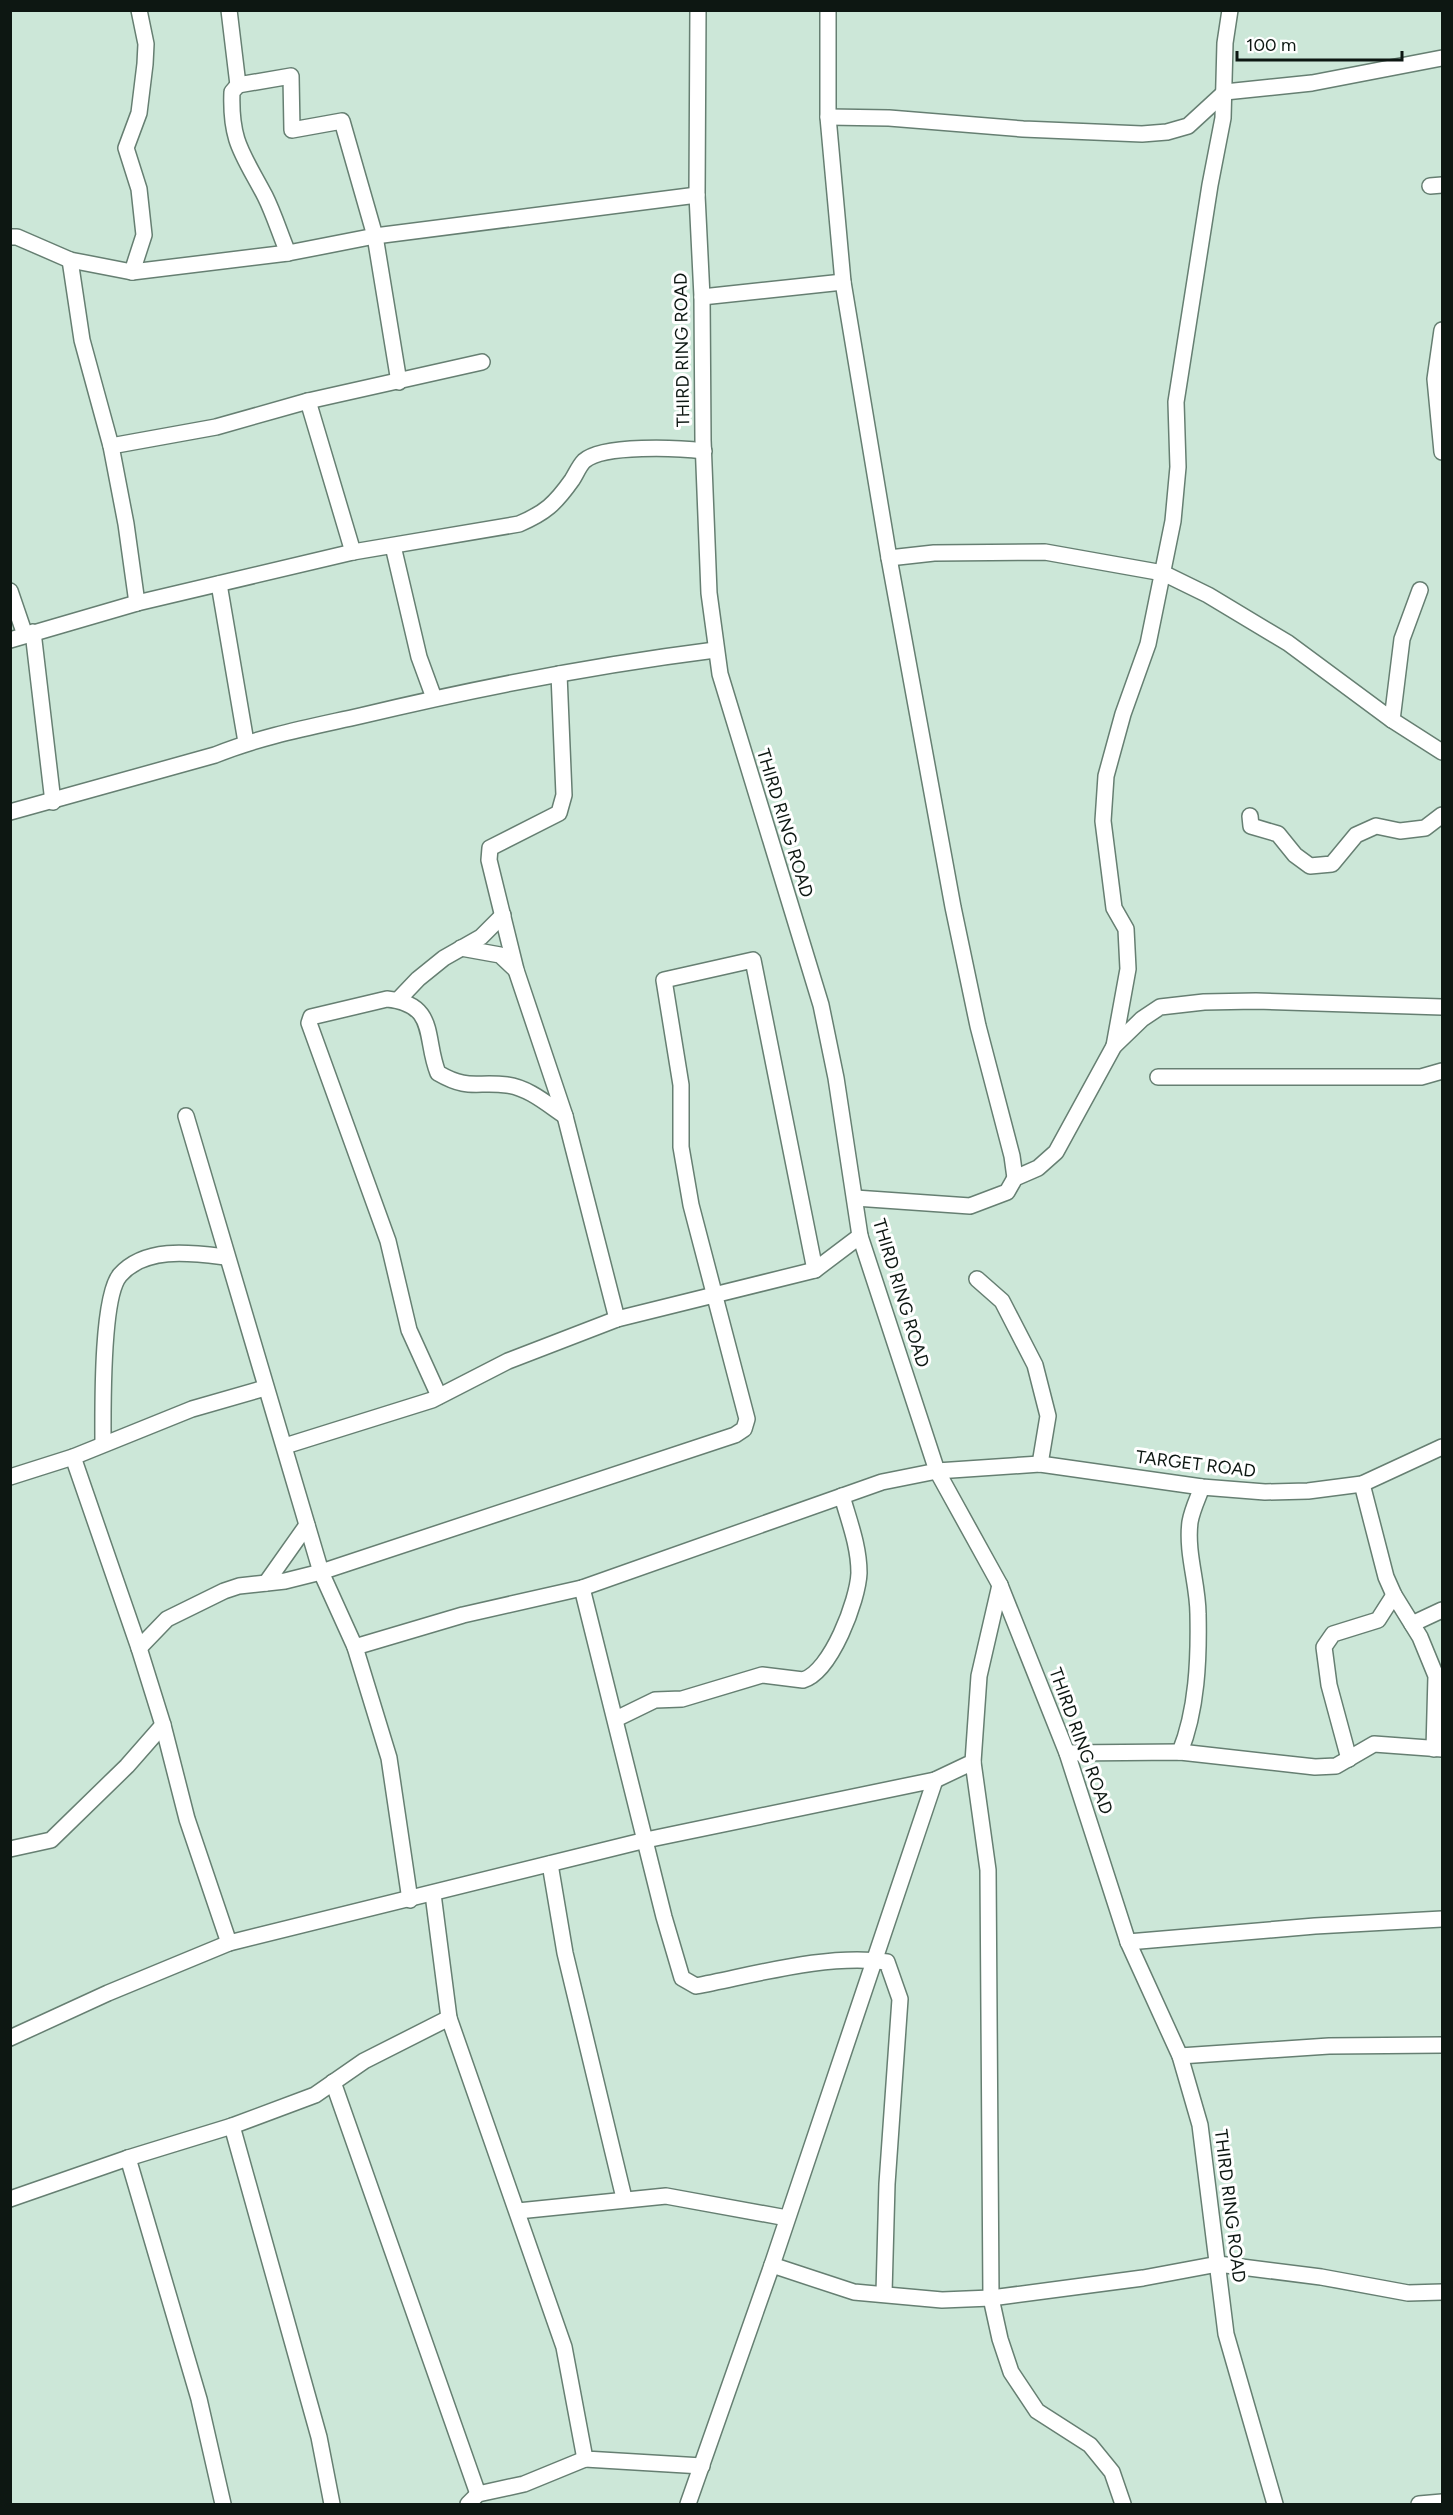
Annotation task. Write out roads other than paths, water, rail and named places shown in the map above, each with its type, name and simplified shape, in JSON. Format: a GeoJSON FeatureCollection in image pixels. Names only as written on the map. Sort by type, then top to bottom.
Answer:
{"type":"FeatureCollection","features":[{"type":"Feature","properties":{"kind":"street"},"geometry":{"type":"LineString","coordinates":[[132,272],[144,234],[140,189],[126,148],[139,113],[145,64],[146,44],[139,10]]}},
{"type":"Feature","properties":{"kind":"street"},"geometry":{"type":"LineString","coordinates":[[229,10],[238,85]]}},
{"type":"Feature","properties":{"kind":"street","name":"THIRD RING ROAD"},"geometry":{"type":"LineString","coordinates":[[698,10],[697,195],[702,297],[709,593],[715,650],[755,792],[821,1005],[860,1236],[937,1472],[1000,1585],[1067,1753],[1128,1942],[1180,2056],[1200,2125],[1226,2334],[1275,2505]]}},
{"type":"Feature","properties":{"kind":"street"},"geometry":{"type":"LineString","coordinates":[[828,10],[828,117],[843,282],[889,558],[953,907],[978,1026],[1012,1156],[1015,1178]]}},
{"type":"Feature","properties":{"kind":"street"},"geometry":{"type":"LineString","coordinates":[[1114,1046],[1128,969],[1126,929],[1114,908],[1103,821],[1106,776],[1123,714],[1148,644],[1173,521],[1178,467],[1176,402],[1210,185],[1223,118],[1225,43],[1230,10]]}},
{"type":"Feature","properties":{"kind":"street"},"geometry":{"type":"LineString","coordinates":[[828,117],[889,118],[1023,129],[1142,134],[1167,132],[1188,126],[1225,92],[1312,83],[1443,58]]}},
{"type":"Feature","properties":{"kind":"street"},"geometry":{"type":"LineString","coordinates":[[288,253],[267,199],[240,150],[231,122],[232,92],[238,85],[291,76],[292,130],[342,121],[375,236],[399,382]]}},
{"type":"Feature","properties":{"kind":"street"},"geometry":{"type":"LineString","coordinates":[[10,237],[17,237],[70,260],[132,272],[288,253],[375,236],[697,195]]}},
{"type":"Feature","properties":{"kind":"street"},"geometry":{"type":"LineString","coordinates":[[70,260],[82,340],[111,446],[126,524],[137,603]]}},
{"type":"Feature","properties":{"kind":"street"},"geometry":{"type":"LineString","coordinates":[[702,297],[843,282]]}},
{"type":"Feature","properties":{"kind":"street"},"geometry":{"type":"LineString","coordinates":[[1443,330],[1435,379],[1443,452]]}},
{"type":"Feature","properties":{"kind":"street"},"geometry":{"type":"LineString","coordinates":[[111,446],[216,427],[308,401],[482,362]]}},
{"type":"Feature","properties":{"kind":"street"},"geometry":{"type":"LineString","coordinates":[[308,401],[353,552]]}},
{"type":"Feature","properties":{"kind":"street"},"geometry":{"type":"LineString","coordinates":[[23,636],[137,603],[353,552],[519,524],[544,513],[559,498],[585,459],[594,456],[636,447],[704,451]]}},
{"type":"Feature","properties":{"kind":"street"},"geometry":{"type":"LineString","coordinates":[[393,546],[419,657],[434,698]]}},
{"type":"Feature","properties":{"kind":"street"},"geometry":{"type":"LineString","coordinates":[[889,558],[934,553],[1046,552],[1163,573],[1208,595],[1288,643],[1392,720],[1443,752]]}},
{"type":"Feature","properties":{"kind":"street"},"geometry":{"type":"LineString","coordinates":[[219,584],[246,742]]}},
{"type":"Feature","properties":{"kind":"street"},"geometry":{"type":"LineString","coordinates":[[1392,720],[1402,639],[1420,590]]}},
{"type":"Feature","properties":{"kind":"street"},"geometry":{"type":"LineString","coordinates":[[10,591],[23,636],[53,802]]}},
{"type":"Feature","properties":{"kind":"street"},"geometry":{"type":"LineString","coordinates":[[10,812],[53,802],[215,755],[246,742],[434,698],[715,650]]}},
{"type":"Feature","properties":{"kind":"street"},"geometry":{"type":"LineString","coordinates":[[559,675],[564,795],[559,813],[490,848],[489,860],[516,970],[565,1116],[617,1319]]}},
{"type":"Feature","properties":{"kind":"street"},"geometry":{"type":"LineString","coordinates":[[1250,816],[1251,826],[1278,834],[1295,855],[1310,866],[1332,864],[1356,835],[1376,826],[1400,831],[1425,828],[1443,815]]}},
{"type":"Feature","properties":{"kind":"street"},"geometry":{"type":"LineString","coordinates":[[398,1000],[418,979],[461,948],[481,937],[502,915]]}},
{"type":"Feature","properties":{"kind":"street"},"geometry":{"type":"LineString","coordinates":[[461,948],[500,955],[516,970]]}},
{"type":"Feature","properties":{"kind":"street"},"geometry":{"type":"LineString","coordinates":[[139,1648],[167,1619],[224,1591],[321,1572],[735,1435],[744,1429],[747,1419],[691,1205],[681,1147],[681,1085],[664,980],[753,960],[815,1270]]}},
{"type":"Feature","properties":{"kind":"street"},"geometry":{"type":"LineString","coordinates":[[439,1396],[409,1330],[388,1241],[309,1023],[310,1017],[387,999],[398,1000],[417,1008],[426,1021],[432,1038],[432,1059],[438,1073],[465,1086],[507,1085],[532,1093],[565,1116]]}},
{"type":"Feature","properties":{"kind":"street"},"geometry":{"type":"LineString","coordinates":[[855,1198],[970,1206],[1007,1192],[1015,1178],[1038,1168],[1056,1152],[1114,1046],[1142,1019],[1160,1007],[1204,1002],[1256,1001],[1443,1007]]}},
{"type":"Feature","properties":{"kind":"street"},"geometry":{"type":"LineString","coordinates":[[1158,1077],[1421,1077],[1443,1071]]}},
{"type":"Feature","properties":{"kind":"street"},"geometry":{"type":"LineString","coordinates":[[186,1116],[321,1572],[355,1647],[389,1758],[410,1900]]}},
{"type":"Feature","properties":{"kind":"street"},"geometry":{"type":"LineString","coordinates":[[285,1446],[439,1396],[508,1361],[617,1319],[815,1270],[860,1236]]}},
{"type":"Feature","properties":{"kind":"street"},"geometry":{"type":"LineString","coordinates":[[103,1444],[105,1349],[112,1292],[119,1276],[138,1262],[179,1252],[226,1257]]}},
{"type":"Feature","properties":{"kind":"street"},"geometry":{"type":"LineString","coordinates":[[978,1279],[1002,1301],[1035,1365],[1048,1416],[1040,1464]]}},
{"type":"Feature","properties":{"kind":"street"},"geometry":{"type":"LineString","coordinates":[[10,1477],[73,1457],[192,1409],[265,1388]]}},
{"type":"Feature","properties":{"kind":"street","name":"TARGET ROAD"},"geometry":{"type":"LineString","coordinates":[[355,1647],[463,1615],[582,1588],[882,1482],[937,1472],[1040,1464],[1202,1487],[1275,1492],[1362,1484],[1443,1447]]}},
{"type":"Feature","properties":{"kind":"street"},"geometry":{"type":"LineString","coordinates":[[73,1457],[139,1648],[163,1725],[187,1819],[229,1943]]}},
{"type":"Feature","properties":{"kind":"street"},"geometry":{"type":"LineString","coordinates":[[1067,1753],[1180,1752],[1315,1767],[1336,1766],[1374,1744],[1438,1749],[1436,1676],[1412,1624],[1394,1595],[1375,1541],[1362,1484]]}},
{"type":"Feature","properties":{"kind":"street"},"geometry":{"type":"LineString","coordinates":[[1180,1752],[1190,1729],[1197,1646],[1198,1612],[1191,1567],[1190,1521],[1202,1487]]}},
{"type":"Feature","properties":{"kind":"street"},"geometry":{"type":"LineString","coordinates":[[616,1719],[655,1700],[682,1699],[762,1675],[803,1680],[820,1667],[838,1642],[859,1574],[857,1545],[842,1496]]}},
{"type":"Feature","properties":{"kind":"street"},"geometry":{"type":"LineString","coordinates":[[266,1583],[307,1525]]}},
{"type":"Feature","properties":{"kind":"street"},"geometry":{"type":"LineString","coordinates":[[1000,1585],[979,1676],[973,1762],[988,1870],[991,2298],[1000,2339],[1011,2372],[1037,2411],[1090,2445],[1112,2472],[1122,2505]]}},
{"type":"Feature","properties":{"kind":"street"},"geometry":{"type":"LineString","coordinates":[[582,1588],[664,1917],[682,1978],[687,1983],[696,1986],[817,1963],[873,1960],[887,1962],[900,1999],[887,2184],[884,2293]]}},
{"type":"Feature","properties":{"kind":"street"},"geometry":{"type":"LineString","coordinates":[[1349,1759],[1329,1685],[1324,1647],[1333,1634],[1378,1620],[1394,1595]]}},
{"type":"Feature","properties":{"kind":"street"},"geometry":{"type":"LineString","coordinates":[[1412,1624],[1443,1610]]}},
{"type":"Feature","properties":{"kind":"street"},"geometry":{"type":"LineString","coordinates":[[10,1849],[51,1840],[120,1773],[163,1725]]}},
{"type":"Feature","properties":{"kind":"street"},"geometry":{"type":"LineString","coordinates":[[10,2038],[108,1992],[229,1943],[646,1840],[935,1780],[973,1762]]}},
{"type":"Feature","properties":{"kind":"street"},"geometry":{"type":"LineString","coordinates":[[688,2505],[772,2265],[935,1780]]}},
{"type":"Feature","properties":{"kind":"street"},"geometry":{"type":"LineString","coordinates":[[550,1864],[565,1953],[624,2198]]}},
{"type":"Feature","properties":{"kind":"street"},"geometry":{"type":"LineString","coordinates":[[433,1894],[449,2018],[564,2348],[585,2459]]}},
{"type":"Feature","properties":{"kind":"street"},"geometry":{"type":"LineString","coordinates":[[1128,1942],[1315,1926],[1443,1919]]}},
{"type":"Feature","properties":{"kind":"street"},"geometry":{"type":"LineString","coordinates":[[10,2199],[128,2158],[232,2126],[315,2095],[364,2061],[449,2018]]}},
{"type":"Feature","properties":{"kind":"street"},"geometry":{"type":"LineString","coordinates":[[1180,2056],[1329,2046],[1443,2045]]}},
{"type":"Feature","properties":{"kind":"street"},"geometry":{"type":"LineString","coordinates":[[333,2082],[473,2499],[524,2484],[585,2459],[702,2466]]}},
{"type":"Feature","properties":{"kind":"street"},"geometry":{"type":"LineString","coordinates":[[232,2126],[319,2437],[332,2505]]}},
{"type":"Feature","properties":{"kind":"street"},"geometry":{"type":"LineString","coordinates":[[128,2158],[199,2399],[223,2505]]}},
{"type":"Feature","properties":{"kind":"street"},"geometry":{"type":"LineString","coordinates":[[518,2211],[624,2198],[666,2196],[787,2218]]}},
{"type":"Feature","properties":{"kind":"street"},"geometry":{"type":"LineString","coordinates":[[772,2265],[854,2292],[942,2300],[991,2298],[1143,2278],[1218,2264],[1321,2277],[1408,2293],[1443,2292]]}},
{"type":"Feature","properties":{"kind":"street"},"geometry":{"type":"LineString","coordinates":[[1419,2505],[1443,2502]]}}]}
